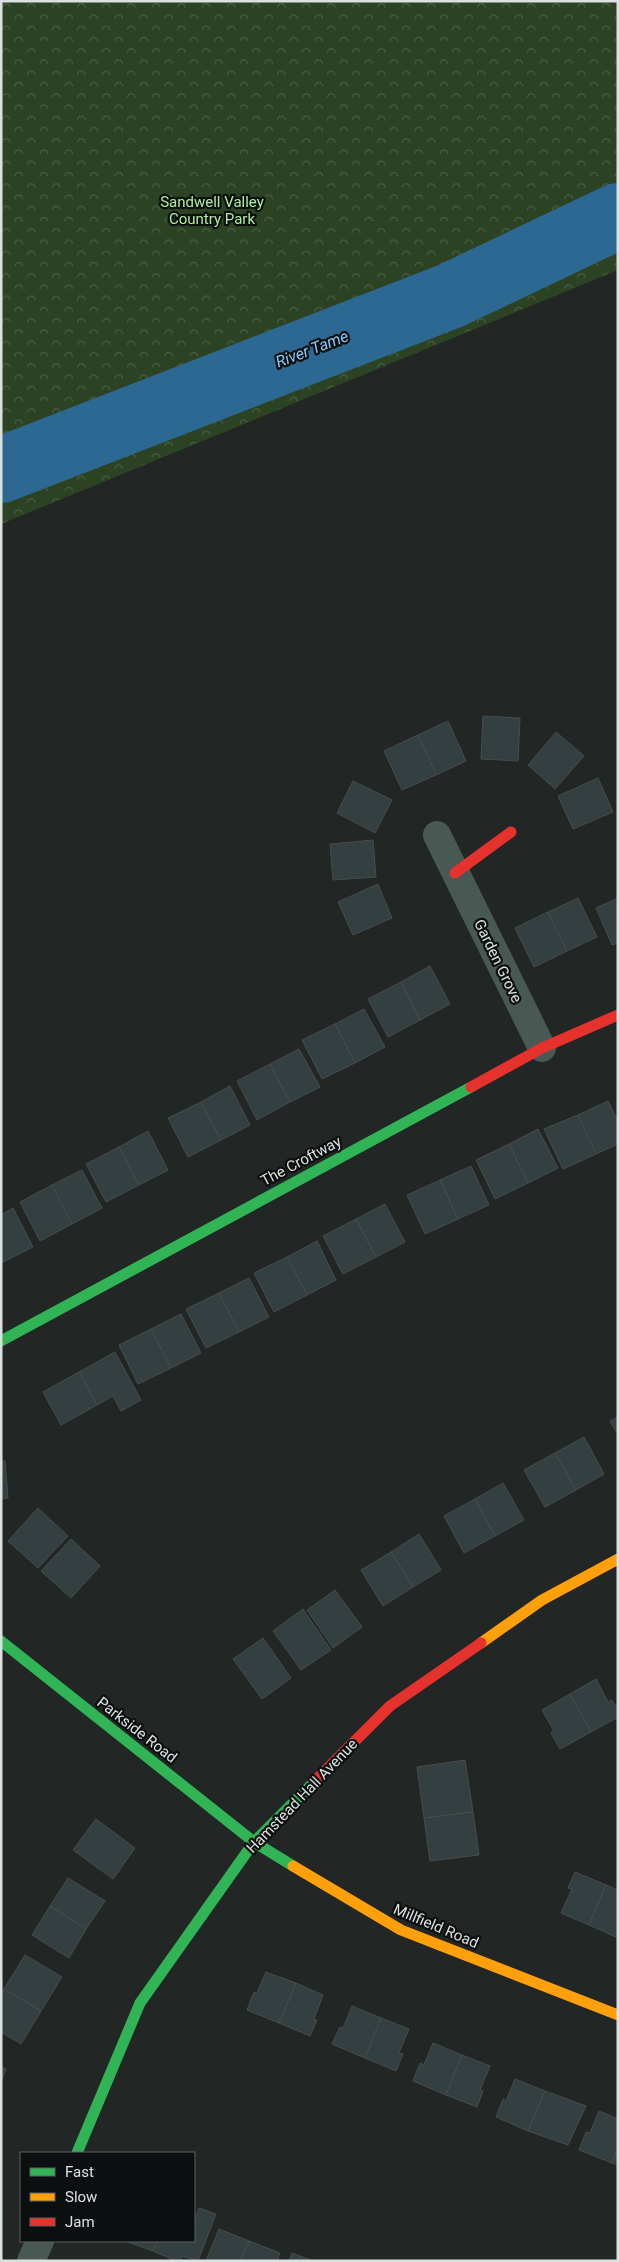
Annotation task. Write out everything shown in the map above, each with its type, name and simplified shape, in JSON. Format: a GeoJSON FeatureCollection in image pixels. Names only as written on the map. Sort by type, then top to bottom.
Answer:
{"type":"FeatureCollection","features":[{"type":"Feature","properties":{"kind":"street"},"geometry":{"type":"LineString","coordinates":[[455,873],[511,832]]}},
{"type":"Feature","properties":{"kind":"street","name":"Garden Grove"},"geometry":{"type":"LineString","coordinates":[[437,835],[542,1048]]}},
{"type":"Feature","properties":{"kind":"street","name":"The Croftway"},"geometry":{"type":"LineString","coordinates":[[1,1341],[542,1048],[618,1014]]}},
{"type":"Feature","properties":{"kind":"street","name":"Hamstead Hall Avenue"},"geometry":{"type":"LineString","coordinates":[[76,2152],[140,2003],[254,1842],[390,1706],[542,1600],[618,1559]]}},
{"type":"Feature","properties":{"kind":"street","name":"Parkside Road"},"geometry":{"type":"LineString","coordinates":[[1,1641],[254,1842]]}},
{"type":"Feature","properties":{"kind":"street","name":"Millfield Road"},"geometry":{"type":"LineString","coordinates":[[254,1842],[401,1930],[618,2015]]}},
{"type":"Feature","properties":{"kind":"street"},"geometry":{"type":"LineString","coordinates":[[31,2261],[40,2242]]}},
{"type":"Feature","properties":{"kind":"green space","name":"Sandwell Valley Country Park"},"geometry":{"type":"Polygon","coordinates":[[[1,1],[618,1],[618,270],[1,524],[1,1]]]}},
{"type":"Feature","properties":{"kind":"building"},"geometry":{"type":"Polygon","coordinates":[[[483,716],[520,718],[518,761],[481,759],[483,716]]]}},
{"type":"Feature","properties":{"kind":"building"},"geometry":{"type":"Polygon","coordinates":[[[448,721],[466,761],[436,775],[418,735],[448,721]]]}},
{"type":"Feature","properties":{"kind":"building"},"geometry":{"type":"Polygon","coordinates":[[[556,732],[584,756],[555,789],[528,765],[556,732]]]}},
{"type":"Feature","properties":{"kind":"building"},"geometry":{"type":"Polygon","coordinates":[[[418,735],[436,775],[402,790],[384,751],[418,735]]]}},
{"type":"Feature","properties":{"kind":"building"},"geometry":{"type":"Polygon","coordinates":[[[598,778],[613,812],[573,829],[558,796],[598,778]]]}},
{"type":"Feature","properties":{"kind":"building"},"geometry":{"type":"Polygon","coordinates":[[[353,781],[392,800],[375,833],[337,813],[353,781]]]}},
{"type":"Feature","properties":{"kind":"building"},"geometry":{"type":"Polygon","coordinates":[[[373,840],[376,877],[333,880],[330,844],[373,840]]]}},
{"type":"Feature","properties":{"kind":"building"},"geometry":{"type":"Polygon","coordinates":[[[378,884],[392,918],[353,935],[338,902],[378,884]]]}},
{"type":"Feature","properties":{"kind":"building"},"geometry":{"type":"Polygon","coordinates":[[[578,898],[597,937],[567,951],[548,912],[578,898]]]}},
{"type":"Feature","properties":{"kind":"building"},"geometry":{"type":"Polygon","coordinates":[[[618,898],[618,943],[612,945],[596,908],[618,898]]]}},
{"type":"Feature","properties":{"kind":"building"},"geometry":{"type":"Polygon","coordinates":[[[548,912],[567,951],[534,967],[515,928],[548,912]]]}},
{"type":"Feature","properties":{"kind":"building"},"geometry":{"type":"Polygon","coordinates":[[[430,966],[450,1004],[420,1020],[401,982],[430,966]]]}},
{"type":"Feature","properties":{"kind":"building"},"geometry":{"type":"Polygon","coordinates":[[[401,982],[420,1020],[388,1037],[368,999],[401,982]]]}},
{"type":"Feature","properties":{"kind":"building"},"geometry":{"type":"Polygon","coordinates":[[[364,1009],[385,1047],[355,1063],[335,1024],[364,1009]]]}},
{"type":"Feature","properties":{"kind":"building"},"geometry":{"type":"Polygon","coordinates":[[[335,1024],[355,1063],[322,1079],[302,1040],[335,1024]]]}},
{"type":"Feature","properties":{"kind":"building"},"geometry":{"type":"Polygon","coordinates":[[[299,1049],[320,1087],[290,1102],[270,1064],[299,1049]]]}},
{"type":"Feature","properties":{"kind":"building"},"geometry":{"type":"Polygon","coordinates":[[[270,1064],[290,1102],[257,1120],[237,1081],[270,1064]]]}},
{"type":"Feature","properties":{"kind":"building"},"geometry":{"type":"Polygon","coordinates":[[[230,1086],[250,1125],[221,1140],[201,1102],[230,1086]]]}},
{"type":"Feature","properties":{"kind":"building"},"geometry":{"type":"Polygon","coordinates":[[[608,1101],[618,1121],[618,1144],[596,1154],[578,1115],[608,1101]]]}},
{"type":"Feature","properties":{"kind":"building"},"geometry":{"type":"Polygon","coordinates":[[[201,1102],[221,1140],[188,1157],[168,1118],[201,1102]]]}},
{"type":"Feature","properties":{"kind":"building"},"geometry":{"type":"Polygon","coordinates":[[[578,1115],[596,1154],[563,1169],[544,1129],[578,1115]]]}},
{"type":"Feature","properties":{"kind":"building"},"geometry":{"type":"Polygon","coordinates":[[[538,1129],[558,1168],[528,1183],[509,1144],[538,1129]]]}},
{"type":"Feature","properties":{"kind":"building"},"geometry":{"type":"Polygon","coordinates":[[[148,1131],[168,1170],[139,1185],[119,1147],[148,1131]]]}},
{"type":"Feature","properties":{"kind":"building"},"geometry":{"type":"Polygon","coordinates":[[[509,1144],[528,1183],[495,1199],[476,1160],[509,1144]]]}},
{"type":"Feature","properties":{"kind":"building"},"geometry":{"type":"Polygon","coordinates":[[[119,1147],[139,1185],[106,1202],[86,1164],[119,1147]]]}},
{"type":"Feature","properties":{"kind":"building"},"geometry":{"type":"Polygon","coordinates":[[[471,1166],[489,1205],[458,1219],[440,1180],[471,1166]]]}},
{"type":"Feature","properties":{"kind":"building"},"geometry":{"type":"Polygon","coordinates":[[[82,1170],[102,1208],[72,1224],[52,1185],[82,1170]]]}},
{"type":"Feature","properties":{"kind":"building"},"geometry":{"type":"Polygon","coordinates":[[[440,1180],[458,1219],[425,1234],[407,1195],[440,1180]]]}},
{"type":"Feature","properties":{"kind":"building"},"geometry":{"type":"Polygon","coordinates":[[[52,1185],[72,1224],[40,1241],[20,1202],[52,1185]]]}},
{"type":"Feature","properties":{"kind":"building"},"geometry":{"type":"Polygon","coordinates":[[[385,1204],[405,1242],[376,1257],[356,1219],[385,1204]]]}},
{"type":"Feature","properties":{"kind":"building"},"geometry":{"type":"Polygon","coordinates":[[[13,1208],[33,1247],[3,1262],[1,1258],[1,1215],[13,1208]]]}},
{"type":"Feature","properties":{"kind":"building"},"geometry":{"type":"Polygon","coordinates":[[[356,1219],[376,1257],[343,1274],[323,1236],[356,1219]]]}},
{"type":"Feature","properties":{"kind":"building"},"geometry":{"type":"Polygon","coordinates":[[[317,1241],[336,1280],[307,1295],[287,1257],[317,1241]]]}},
{"type":"Feature","properties":{"kind":"building"},"geometry":{"type":"Polygon","coordinates":[[[287,1257],[307,1295],[274,1312],[254,1273],[287,1257]]]}},
{"type":"Feature","properties":{"kind":"building"},"geometry":{"type":"Polygon","coordinates":[[[249,1278],[269,1317],[239,1332],[219,1293],[249,1278]]]}},
{"type":"Feature","properties":{"kind":"building"},"geometry":{"type":"Polygon","coordinates":[[[219,1293],[239,1332],[206,1348],[186,1309],[219,1293]]]}},
{"type":"Feature","properties":{"kind":"building"},"geometry":{"type":"Polygon","coordinates":[[[181,1314],[201,1353],[171,1368],[151,1329],[181,1314]]]}},
{"type":"Feature","properties":{"kind":"building"},"geometry":{"type":"Polygon","coordinates":[[[151,1329],[171,1368],[138,1384],[119,1345],[151,1329]]]}},
{"type":"Feature","properties":{"kind":"building"},"geometry":{"type":"Polygon","coordinates":[[[115,1352],[141,1400],[121,1411],[113,1396],[97,1405],[79,1372],[115,1352]]]}},
{"type":"Feature","properties":{"kind":"building"},"geometry":{"type":"Polygon","coordinates":[[[79,1372],[97,1405],[61,1425],[43,1392],[79,1372]]]}},
{"type":"Feature","properties":{"kind":"building"},"geometry":{"type":"Polygon","coordinates":[[[618,1417],[618,1435],[610,1421],[618,1417]]]}},
{"type":"Feature","properties":{"kind":"building"},"geometry":{"type":"Polygon","coordinates":[[[584,1437],[604,1474],[576,1490],[555,1453],[584,1437]]]}},
{"type":"Feature","properties":{"kind":"building"},"geometry":{"type":"Polygon","coordinates":[[[555,1453],[576,1490],[545,1507],[524,1470],[555,1453]]]}},
{"type":"Feature","properties":{"kind":"building"},"geometry":{"type":"Polygon","coordinates":[[[1,1461],[5,1461],[8,1498],[1,1499],[1,1461]]]}},
{"type":"Feature","properties":{"kind":"building"},"geometry":{"type":"Polygon","coordinates":[[[503,1483],[524,1520],[495,1536],[475,1499],[503,1483]]]}},
{"type":"Feature","properties":{"kind":"building"},"geometry":{"type":"Polygon","coordinates":[[[475,1499],[495,1536],[464,1553],[444,1516],[475,1499]]]}},
{"type":"Feature","properties":{"kind":"building"},"geometry":{"type":"Polygon","coordinates":[[[38,1508],[68,1536],[38,1568],[8,1541],[38,1508]]]}},
{"type":"Feature","properties":{"kind":"building"},"geometry":{"type":"Polygon","coordinates":[[[419,1534],[441,1570],[413,1587],[391,1552],[419,1534]]]}},
{"type":"Feature","properties":{"kind":"building"},"geometry":{"type":"Polygon","coordinates":[[[71,1539],[100,1566],[71,1598],[41,1571],[71,1539]]]}},
{"type":"Feature","properties":{"kind":"building"},"geometry":{"type":"Polygon","coordinates":[[[391,1552],[413,1587],[383,1606],[361,1570],[391,1552]]]}},
{"type":"Feature","properties":{"kind":"building"},"geometry":{"type":"Polygon","coordinates":[[[335,1590],[362,1627],[333,1648],[307,1610],[335,1590]]]}},
{"type":"Feature","properties":{"kind":"building"},"geometry":{"type":"Polygon","coordinates":[[[303,1609],[331,1650],[301,1670],[273,1631],[303,1609]]]}},
{"type":"Feature","properties":{"kind":"building"},"geometry":{"type":"Polygon","coordinates":[[[263,1638],[291,1678],[262,1699],[233,1659],[263,1638]]]}},
{"type":"Feature","properties":{"kind":"building"},"geometry":{"type":"Polygon","coordinates":[[[596,1679],[608,1702],[612,1700],[618,1710],[618,1717],[591,1732],[570,1694],[596,1679]]]}},
{"type":"Feature","properties":{"kind":"building"},"geometry":{"type":"Polygon","coordinates":[[[570,1694],[591,1732],[560,1749],[551,1733],[554,1731],[542,1710],[570,1694]]]}},
{"type":"Feature","properties":{"kind":"building"},"geometry":{"type":"Polygon","coordinates":[[[465,1760],[473,1812],[424,1818],[417,1767],[465,1760]]]}},
{"type":"Feature","properties":{"kind":"building"},"geometry":{"type":"Polygon","coordinates":[[[473,1812],[479,1855],[430,1861],[424,1818],[473,1812]]]}},
{"type":"Feature","properties":{"kind":"building"},"geometry":{"type":"Polygon","coordinates":[[[96,1819],[135,1848],[113,1879],[73,1850],[96,1819]]]}},
{"type":"Feature","properties":{"kind":"building"},"geometry":{"type":"Polygon","coordinates":[[[575,1872],[606,1885],[589,1925],[561,1913],[572,1889],[568,1888],[575,1872]]]}},
{"type":"Feature","properties":{"kind":"building"},"geometry":{"type":"Polygon","coordinates":[[[68,1878],[105,1901],[86,1929],[50,1906],[68,1878]]]}},
{"type":"Feature","properties":{"kind":"building"},"geometry":{"type":"Polygon","coordinates":[[[606,1885],[618,1890],[618,1938],[589,1925],[606,1885]]]}},
{"type":"Feature","properties":{"kind":"building"},"geometry":{"type":"Polygon","coordinates":[[[50,1906],[86,1929],[69,1958],[32,1935],[50,1906]]]}},
{"type":"Feature","properties":{"kind":"building"},"geometry":{"type":"Polygon","coordinates":[[[25,1955],[62,1977],[41,2011],[4,1989],[25,1955]]]}},
{"type":"Feature","properties":{"kind":"building"},"geometry":{"type":"Polygon","coordinates":[[[266,1972],[296,1983],[279,2023],[247,2010],[254,1992],[257,1993],[266,1972]]]}},
{"type":"Feature","properties":{"kind":"building"},"geometry":{"type":"Polygon","coordinates":[[[296,1983],[323,1995],[314,2019],[317,2020],[310,2036],[279,2023],[296,1983]]]}},
{"type":"Feature","properties":{"kind":"building"},"geometry":{"type":"Polygon","coordinates":[[[4,1989],[41,2011],[21,2044],[1,2032],[1,1993],[4,1989]]]}},
{"type":"Feature","properties":{"kind":"building"},"geometry":{"type":"Polygon","coordinates":[[[352,2006],[381,2018],[365,2058],[332,2044],[340,2027],[343,2028],[352,2006]]]}},
{"type":"Feature","properties":{"kind":"building"},"geometry":{"type":"Polygon","coordinates":[[[381,2018],[409,2029],[399,2053],[403,2054],[396,2071],[365,2058],[381,2018]]]}},
{"type":"Feature","properties":{"kind":"building"},"geometry":{"type":"Polygon","coordinates":[[[433,2043],[462,2055],[446,2095],[413,2081],[420,2063],[424,2065],[433,2043]]]}},
{"type":"Feature","properties":{"kind":"building"},"geometry":{"type":"Polygon","coordinates":[[[462,2055],[490,2066],[480,2090],[483,2091],[477,2107],[446,2095],[462,2055]]]}},
{"type":"Feature","properties":{"kind":"building"},"geometry":{"type":"Polygon","coordinates":[[[1,2067],[6,2069],[1,2083],[1,2067]]]}},
{"type":"Feature","properties":{"kind":"building"},"geometry":{"type":"Polygon","coordinates":[[[515,2079],[545,2091],[528,2131],[496,2117],[503,2099],[506,2101],[515,2079]]]}},
{"type":"Feature","properties":{"kind":"building"},"geometry":{"type":"Polygon","coordinates":[[[545,2091],[586,2106],[568,2145],[528,2131],[545,2091]]]}},
{"type":"Feature","properties":{"kind":"building"},"geometry":{"type":"Polygon","coordinates":[[[599,2111],[618,2119],[618,2148],[612,2163],[579,2150],[586,2132],[590,2133],[599,2111]]]}},
{"type":"Feature","properties":{"kind":"building"},"geometry":{"type":"Polygon","coordinates":[[[618,2148],[618,2165],[612,2163],[618,2148]]]}},
{"type":"Feature","properties":{"kind":"building"},"geometry":{"type":"Polygon","coordinates":[[[199,2208],[216,2214],[198,2261],[182,2256],[180,2261],[176,2261],[153,2251],[157,2242],[195,2242],[195,2219],[199,2208]]]}},
{"type":"Feature","properties":{"kind":"building"},"geometry":{"type":"Polygon","coordinates":[[[219,2229],[249,2241],[241,2261],[206,2261],[219,2229]]]}},
{"type":"Feature","properties":{"kind":"building"},"geometry":{"type":"Polygon","coordinates":[[[249,2241],[280,2253],[277,2261],[241,2261],[249,2241]]]}},
{"type":"Feature","properties":{"kind":"building"},"geometry":{"type":"Polygon","coordinates":[[[128,2242],[157,2242],[153,2251],[128,2242]]]}},
{"type":"Feature","properties":{"kind":"building"},"geometry":{"type":"Polygon","coordinates":[[[292,2253],[313,2261],[289,2261],[292,2253]]]}},
{"type":"Feature","properties":{"kind":"waterway","name":"River Tame"},"geometry":{"type":"LineString","coordinates":[[1,470],[450,296],[618,216]]}},
{"type":"Feature","properties":{"kind":"traffic: fast"},"geometry":{"type":"LineString","coordinates":[[1,1341],[471,1087]]}},
{"type":"Feature","properties":{"kind":"traffic: fast"},"geometry":{"type":"LineString","coordinates":[[1,1641],[254,1842],[293,1866]]}},
{"type":"Feature","properties":{"kind":"traffic: fast"},"geometry":{"type":"LineString","coordinates":[[77,2152],[140,2003],[254,1842],[316,1780]]}},
{"type":"Feature","properties":{"kind":"traffic: slow"},"geometry":{"type":"LineString","coordinates":[[481,1643],[542,1600],[618,1559]]}},
{"type":"Feature","properties":{"kind":"traffic: slow"},"geometry":{"type":"LineString","coordinates":[[293,1866],[401,1930],[618,2015]]}},
{"type":"Feature","properties":{"kind":"traffic: jam"},"geometry":{"type":"LineString","coordinates":[[455,873],[511,832]]}},
{"type":"Feature","properties":{"kind":"traffic: jam"},"geometry":{"type":"LineString","coordinates":[[471,1087],[542,1048],[618,1015]]}},
{"type":"Feature","properties":{"kind":"traffic: jam"},"geometry":{"type":"LineString","coordinates":[[316,1780],[390,1706],[481,1643]]}}]}
